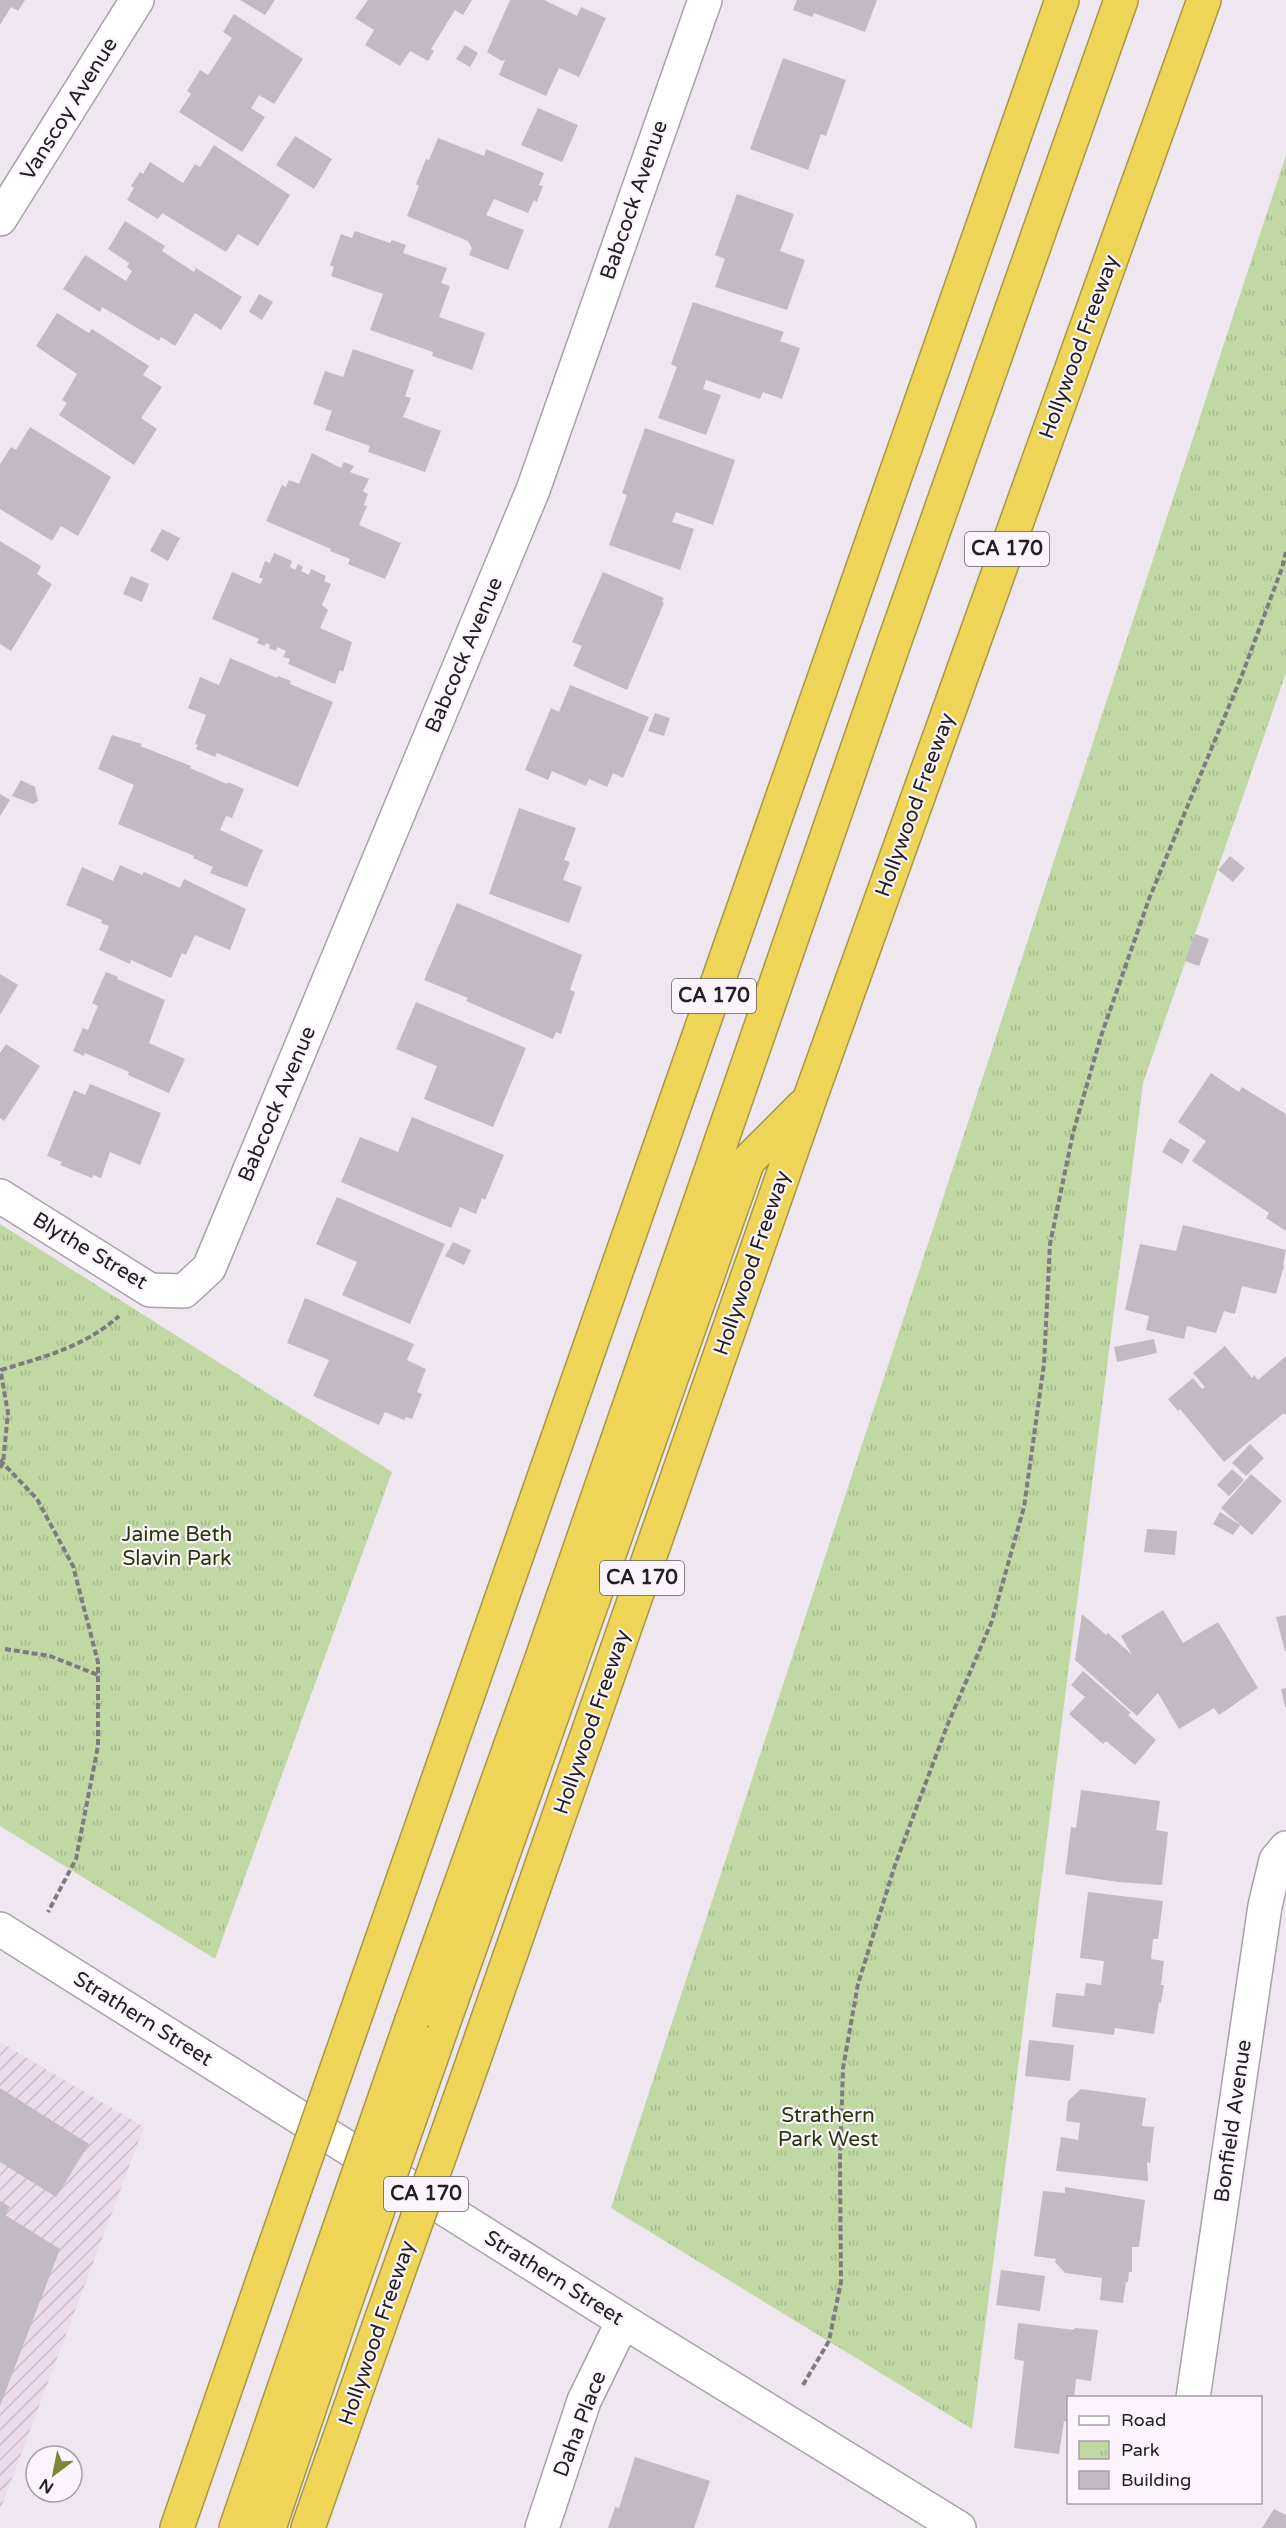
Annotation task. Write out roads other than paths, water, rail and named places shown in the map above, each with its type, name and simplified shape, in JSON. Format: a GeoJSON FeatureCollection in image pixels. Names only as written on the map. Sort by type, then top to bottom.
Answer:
{"type":"FeatureCollection","features":[{"type":"Feature","properties":{"kind":"highway","name":"CA 170"},"geometry":{"type":"LineString","coordinates":[[177,2528],[1062,0]]}},
{"type":"Feature","properties":{"kind":"highway"},"geometry":{"type":"LineString","coordinates":[[268,2528],[330,2301],[412,2020],[542,1658],[894,642],[1121,0]]}},
{"type":"Feature","properties":{"kind":"highway","name":"Hollywood Freeway"},"geometry":{"type":"LineString","coordinates":[[308,2528],[810,1098],[1204,0]]}},
{"type":"Feature","properties":{"kind":"highway"},"geometry":{"type":"LineString","coordinates":[[236,2528],[437,2041],[748,1161],[810,1098]]}},
{"type":"Feature","properties":{"kind":"street","name":"Vanscoy Avenue"},"geometry":{"type":"LineString","coordinates":[[0,219],[138,0]]}},
{"type":"Feature","properties":{"kind":"street","name":"Babcock Avenue"},"geometry":{"type":"LineString","coordinates":[[184,1291],[209,1268],[532,490],[705,0]]}},
{"type":"Feature","properties":{"kind":"street","name":"Blythe Street"},"geometry":{"type":"LineString","coordinates":[[0,1196],[150,1290],[184,1291]]}},
{"type":"Feature","properties":{"kind":"street","name":"Bonfield Avenue"},"geometry":{"type":"LineString","coordinates":[[1193,2396],[1265,1906],[1276,1860],[1286,1848]]}},
{"type":"Feature","properties":{"kind":"street","name":"Strathern Street"},"geometry":{"type":"LineString","coordinates":[[0,1929],[623,2321],[959,2528]]}},
{"type":"Feature","properties":{"kind":"street","name":"Daha Place"},"geometry":{"type":"LineString","coordinates":[[542,2528],[584,2402],[623,2321]]}},
{"type":"Feature","properties":{"kind":"park label","name":"Jaime Beth Slavin Park"},"geometry":{"type":"Point","coordinates":[177,1546]}},
{"type":"Feature","properties":{"kind":"park label","name":"Strathern Park West"},"geometry":{"type":"Point","coordinates":[828,2127]}}]}
